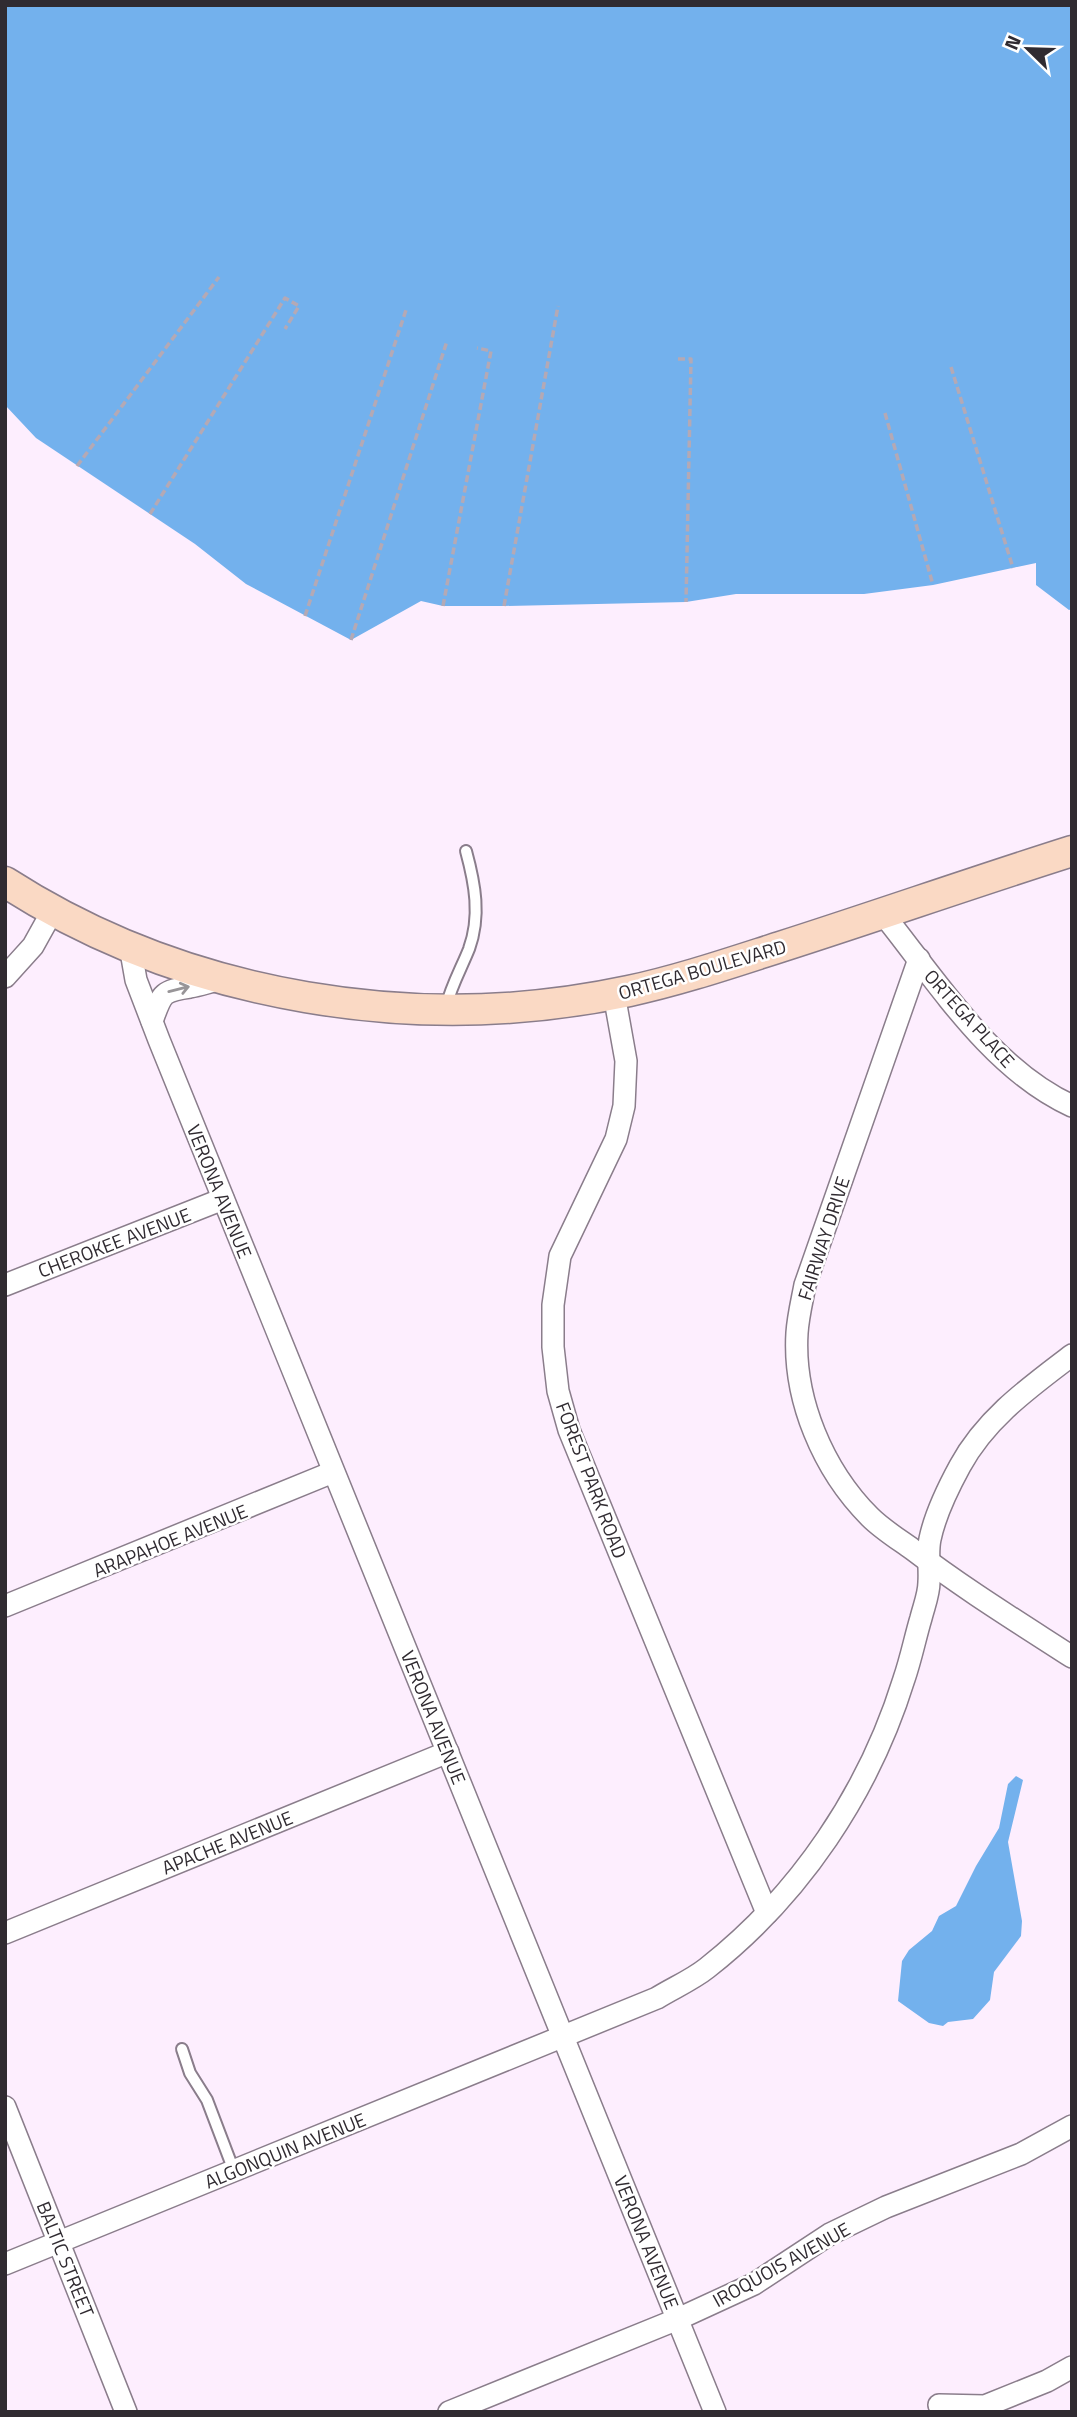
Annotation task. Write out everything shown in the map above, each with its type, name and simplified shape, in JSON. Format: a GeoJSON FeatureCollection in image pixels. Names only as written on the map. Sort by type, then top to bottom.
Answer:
{"type":"FeatureCollection","features":[{"type":"Feature","properties":{"kind":"main road","name":"ORTEGA BOULEVARD"},"geometry":{"type":"LineString","coordinates":[[5,883],[53,910],[130,946],[223,979],[333,1001],[390,1008],[499,1009],[614,994],[693,975],[1072,851]]}},
{"type":"Feature","properties":{"kind":"street"},"geometry":{"type":"LineString","coordinates":[[5,977],[33,946],[53,910]]}},
{"type":"Feature","properties":{"kind":"street","name":"ORTEGA PLACE"},"geometry":{"type":"LineString","coordinates":[[883,914],[969,1022],[995,1050],[1034,1084],[1072,1106]]}},
{"type":"Feature","properties":{"kind":"street","name":"VERONA AVENUE"},"geometry":{"type":"LineString","coordinates":[[130,946],[136,980],[223,1199],[715,2412]]}},
{"type":"Feature","properties":{"kind":"street","name":"FAIRWAY DRIVE"},"geometry":{"type":"LineString","coordinates":[[919,959],[805,1285],[797,1333],[800,1374],[809,1419],[824,1454],[846,1489],[870,1518],[929,1562],[1072,1657]]}},
{"type":"Feature","properties":{"kind":"street"},"geometry":{"type":"LineString","coordinates":[[152,1021],[164,994],[173,988],[223,979]]}},
{"type":"Feature","properties":{"kind":"street","name":"FOREST PARK ROAD"},"geometry":{"type":"LineString","coordinates":[[614,994],[626,1061],[624,1105],[615,1139],[560,1256],[553,1305],[553,1347],[558,1391],[569,1430],[767,1913]]}},
{"type":"Feature","properties":{"kind":"street","name":"CHEROKEE AVENUE"},"geometry":{"type":"LineString","coordinates":[[5,1285],[223,1199]]}},
{"type":"Feature","properties":{"kind":"street","name":"ALGONQUIN AVENUE"},"geometry":{"type":"LineString","coordinates":[[5,2264],[657,1998],[705,1970],[767,1913],[816,1856],[849,1805],[878,1748],[904,1680],[929,1585],[930,1540],[947,1492],[961,1464],[978,1439],[1007,1406],[1072,1355]]}},
{"type":"Feature","properties":{"kind":"street","name":"ARAPAHOE AVENUE"},"geometry":{"type":"LineString","coordinates":[[5,1606],[333,1472]]}},
{"type":"Feature","properties":{"kind":"street","name":"APACHE AVENUE"},"geometry":{"type":"LineString","coordinates":[[5,1933],[448,1752]]}},
{"type":"Feature","properties":{"kind":"street","name":"BALTIC STREET"},"geometry":{"type":"LineString","coordinates":[[5,2107],[126,2412]]}},
{"type":"Feature","properties":{"kind":"street","name":"IROQUOIS AVENUE"},"geometry":{"type":"LineString","coordinates":[[449,2412],[678,2319],[754,2284],[830,2234],[886,2207],[1021,2154],[1072,2126]]}},
{"type":"Feature","properties":{"kind":"street"},"geometry":{"type":"LineString","coordinates":[[939,2405],[985,2406],[1047,2381],[1072,2367]]}},
{"type":"Feature","properties":{"kind":"lane"},"geometry":{"type":"LineString","coordinates":[[446,1009],[450,991],[470,947],[477,913],[474,881],[466,851]]}},
{"type":"Feature","properties":{"kind":"lane"},"geometry":{"type":"LineString","coordinates":[[182,2049],[190,2073],[207,2100],[234,2171]]}},
{"type":"Feature","properties":{"kind":"path"},"geometry":{"type":"LineString","coordinates":[[77,466],[219,276]]}},
{"type":"Feature","properties":{"kind":"path"},"geometry":{"type":"LineString","coordinates":[[150,514],[285,298],[299,306],[285,330]]}},
{"type":"Feature","properties":{"kind":"path"},"geometry":{"type":"LineString","coordinates":[[504,607],[558,306]]}},
{"type":"Feature","properties":{"kind":"path"},"geometry":{"type":"LineString","coordinates":[[305,616],[407,307]]}},
{"type":"Feature","properties":{"kind":"path"},"geometry":{"type":"LineString","coordinates":[[351,640],[447,341]]}},
{"type":"Feature","properties":{"kind":"path"},"geometry":{"type":"LineString","coordinates":[[443,606],[491,351],[477,348]]}},
{"type":"Feature","properties":{"kind":"path"},"geometry":{"type":"LineString","coordinates":[[678,359],[691,359],[686,602]]}},
{"type":"Feature","properties":{"kind":"path"},"geometry":{"type":"LineString","coordinates":[[951,367],[1013,568]]}},
{"type":"Feature","properties":{"kind":"path"},"geometry":{"type":"LineString","coordinates":[[886,414],[933,585]]}},
{"type":"Feature","properties":{"kind":"water"},"geometry":{"type":"Polygon","coordinates":[[[5,5],[1072,5],[1072,609],[1069,610],[1036,585],[1036,563],[933,585],[864,594],[736,594],[686,602],[504,606],[443,606],[421,601],[351,640],[246,584],[195,544],[36,438],[5,405],[5,5]]]}},
{"type":"Feature","properties":{"kind":"water"},"geometry":{"type":"Polygon","coordinates":[[[1016,1776],[1023,1780],[1008,1842],[1022,1921],[1021,1936],[994,1972],[990,2000],[973,2019],[948,2022],[943,2026],[929,2023],[898,2001],[902,1961],[909,1950],[932,1931],[939,1916],[956,1906],[999,1828],[1008,1784],[1016,1776]]]}}]}
